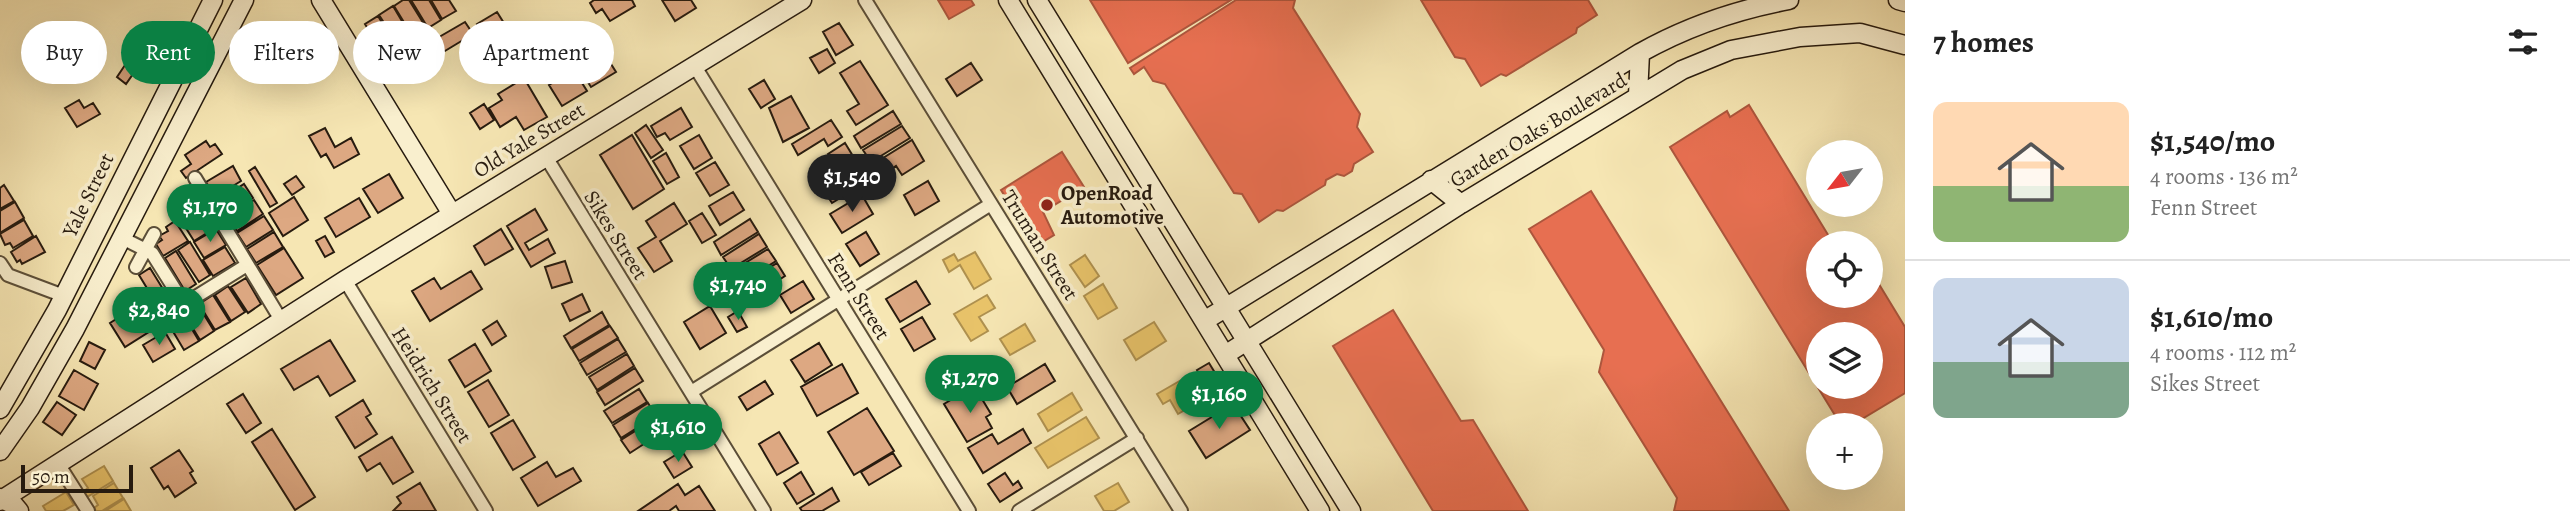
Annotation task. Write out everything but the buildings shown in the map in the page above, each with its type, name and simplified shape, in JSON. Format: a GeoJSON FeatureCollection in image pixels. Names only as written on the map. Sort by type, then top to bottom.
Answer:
{"type":"FeatureCollection","features":[{"type":"Feature","properties":{"kind":"street","name":"Yale Street"},"geometry":{"type":"LineString","coordinates":[[0,409],[64,296],[122,176],[213,0]]}},
{"type":"Feature","properties":{"kind":"street"},"geometry":{"type":"LineString","coordinates":[[0,451],[52,370],[244,0]]}},
{"type":"Feature","properties":{"kind":"street"},"geometry":{"type":"LineString","coordinates":[[321,0],[452,214]]}},
{"type":"Feature","properties":{"kind":"street","name":"Old Yale Street"},"geometry":{"type":"LineString","coordinates":[[1,500],[345,280],[802,0]]}},
{"type":"Feature","properties":{"kind":"street","name":"Truman Street"},"geometry":{"type":"LineString","coordinates":[[865,0],[1181,511]]}},
{"type":"Feature","properties":{"kind":"street"},"geometry":{"type":"LineString","coordinates":[[1008,0],[1320,511]]}},
{"type":"Feature","properties":{"kind":"street"},"geometry":{"type":"LineString","coordinates":[[1037,0],[1351,511]]}},
{"type":"Feature","properties":{"kind":"street","name":"Garden Oaks Boulevard"},"geometry":{"type":"LineString","coordinates":[[1204,321],[1640,52],[1699,23],[1742,9],[1789,0]]}},
{"type":"Feature","properties":{"kind":"street"},"geometry":{"type":"LineString","coordinates":[[1898,0],[1905,2]]}},
{"type":"Feature","properties":{"kind":"street","name":"Garden Oaks Boulevard"},"geometry":{"type":"LineString","coordinates":[[1225,355],[1461,204],[1682,70],[1731,50],[1800,37],[1860,33],[1905,45]]}},
{"type":"Feature","properties":{"kind":"street"},"geometry":{"type":"LineString","coordinates":[[1638,95],[1640,52]]}},
{"type":"Feature","properties":{"kind":"street","name":"Fenn Street"},"geometry":{"type":"LineString","coordinates":[[694,65],[969,511]]}},
{"type":"Feature","properties":{"kind":"street"},"geometry":{"type":"LineString","coordinates":[[1088,131],[1110,118]]}},
{"type":"Feature","properties":{"kind":"street","name":"Sikes Street"},"geometry":{"type":"LineString","coordinates":[[546,157],[764,511]]}},
{"type":"Feature","properties":{"kind":"street"},"geometry":{"type":"LineString","coordinates":[[122,176],[147,190]]}},
{"type":"Feature","properties":{"kind":"street"},"geometry":{"type":"LineString","coordinates":[[195,178],[281,320]]}},
{"type":"Feature","properties":{"kind":"street"},"geometry":{"type":"LineString","coordinates":[[1431,180],[1461,204]]}},
{"type":"Feature","properties":{"kind":"street"},"geometry":{"type":"LineString","coordinates":[[691,392],[991,204]]}},
{"type":"Feature","properties":{"kind":"street"},"geometry":{"type":"LineString","coordinates":[[136,267],[153,234]]}},
{"type":"Feature","properties":{"kind":"street"},"geometry":{"type":"LineString","coordinates":[[122,238],[152,253],[184,304]]}},
{"type":"Feature","properties":{"kind":"street"},"geometry":{"type":"LineString","coordinates":[[0,263],[8,275],[64,296]]}},
{"type":"Feature","properties":{"kind":"street"},"geometry":{"type":"LineString","coordinates":[[165,316],[247,265]]}},
{"type":"Feature","properties":{"kind":"street","name":"Heidrich Street"},"geometry":{"type":"LineString","coordinates":[[345,280],[486,511]]}},
{"type":"Feature","properties":{"kind":"street"},"geometry":{"type":"LineString","coordinates":[[1283,450],[1305,435]]}},
{"type":"Feature","properties":{"kind":"street"},"geometry":{"type":"LineString","coordinates":[[1019,511],[1137,438]]}},
{"type":"Feature","properties":{"kind":"street"},"geometry":{"type":"LineString","coordinates":[[57,462],[88,511]]}},
{"type":"Feature","properties":{"kind":"street"},"geometry":{"type":"LineString","coordinates":[[1,500],[15,505],[19,511]]}},
{"type":"Feature","properties":{"kind":"place","name":"OpenRoad Automotive"},"geometry":{"type":"Point","coordinates":[1047,205]}}]}
